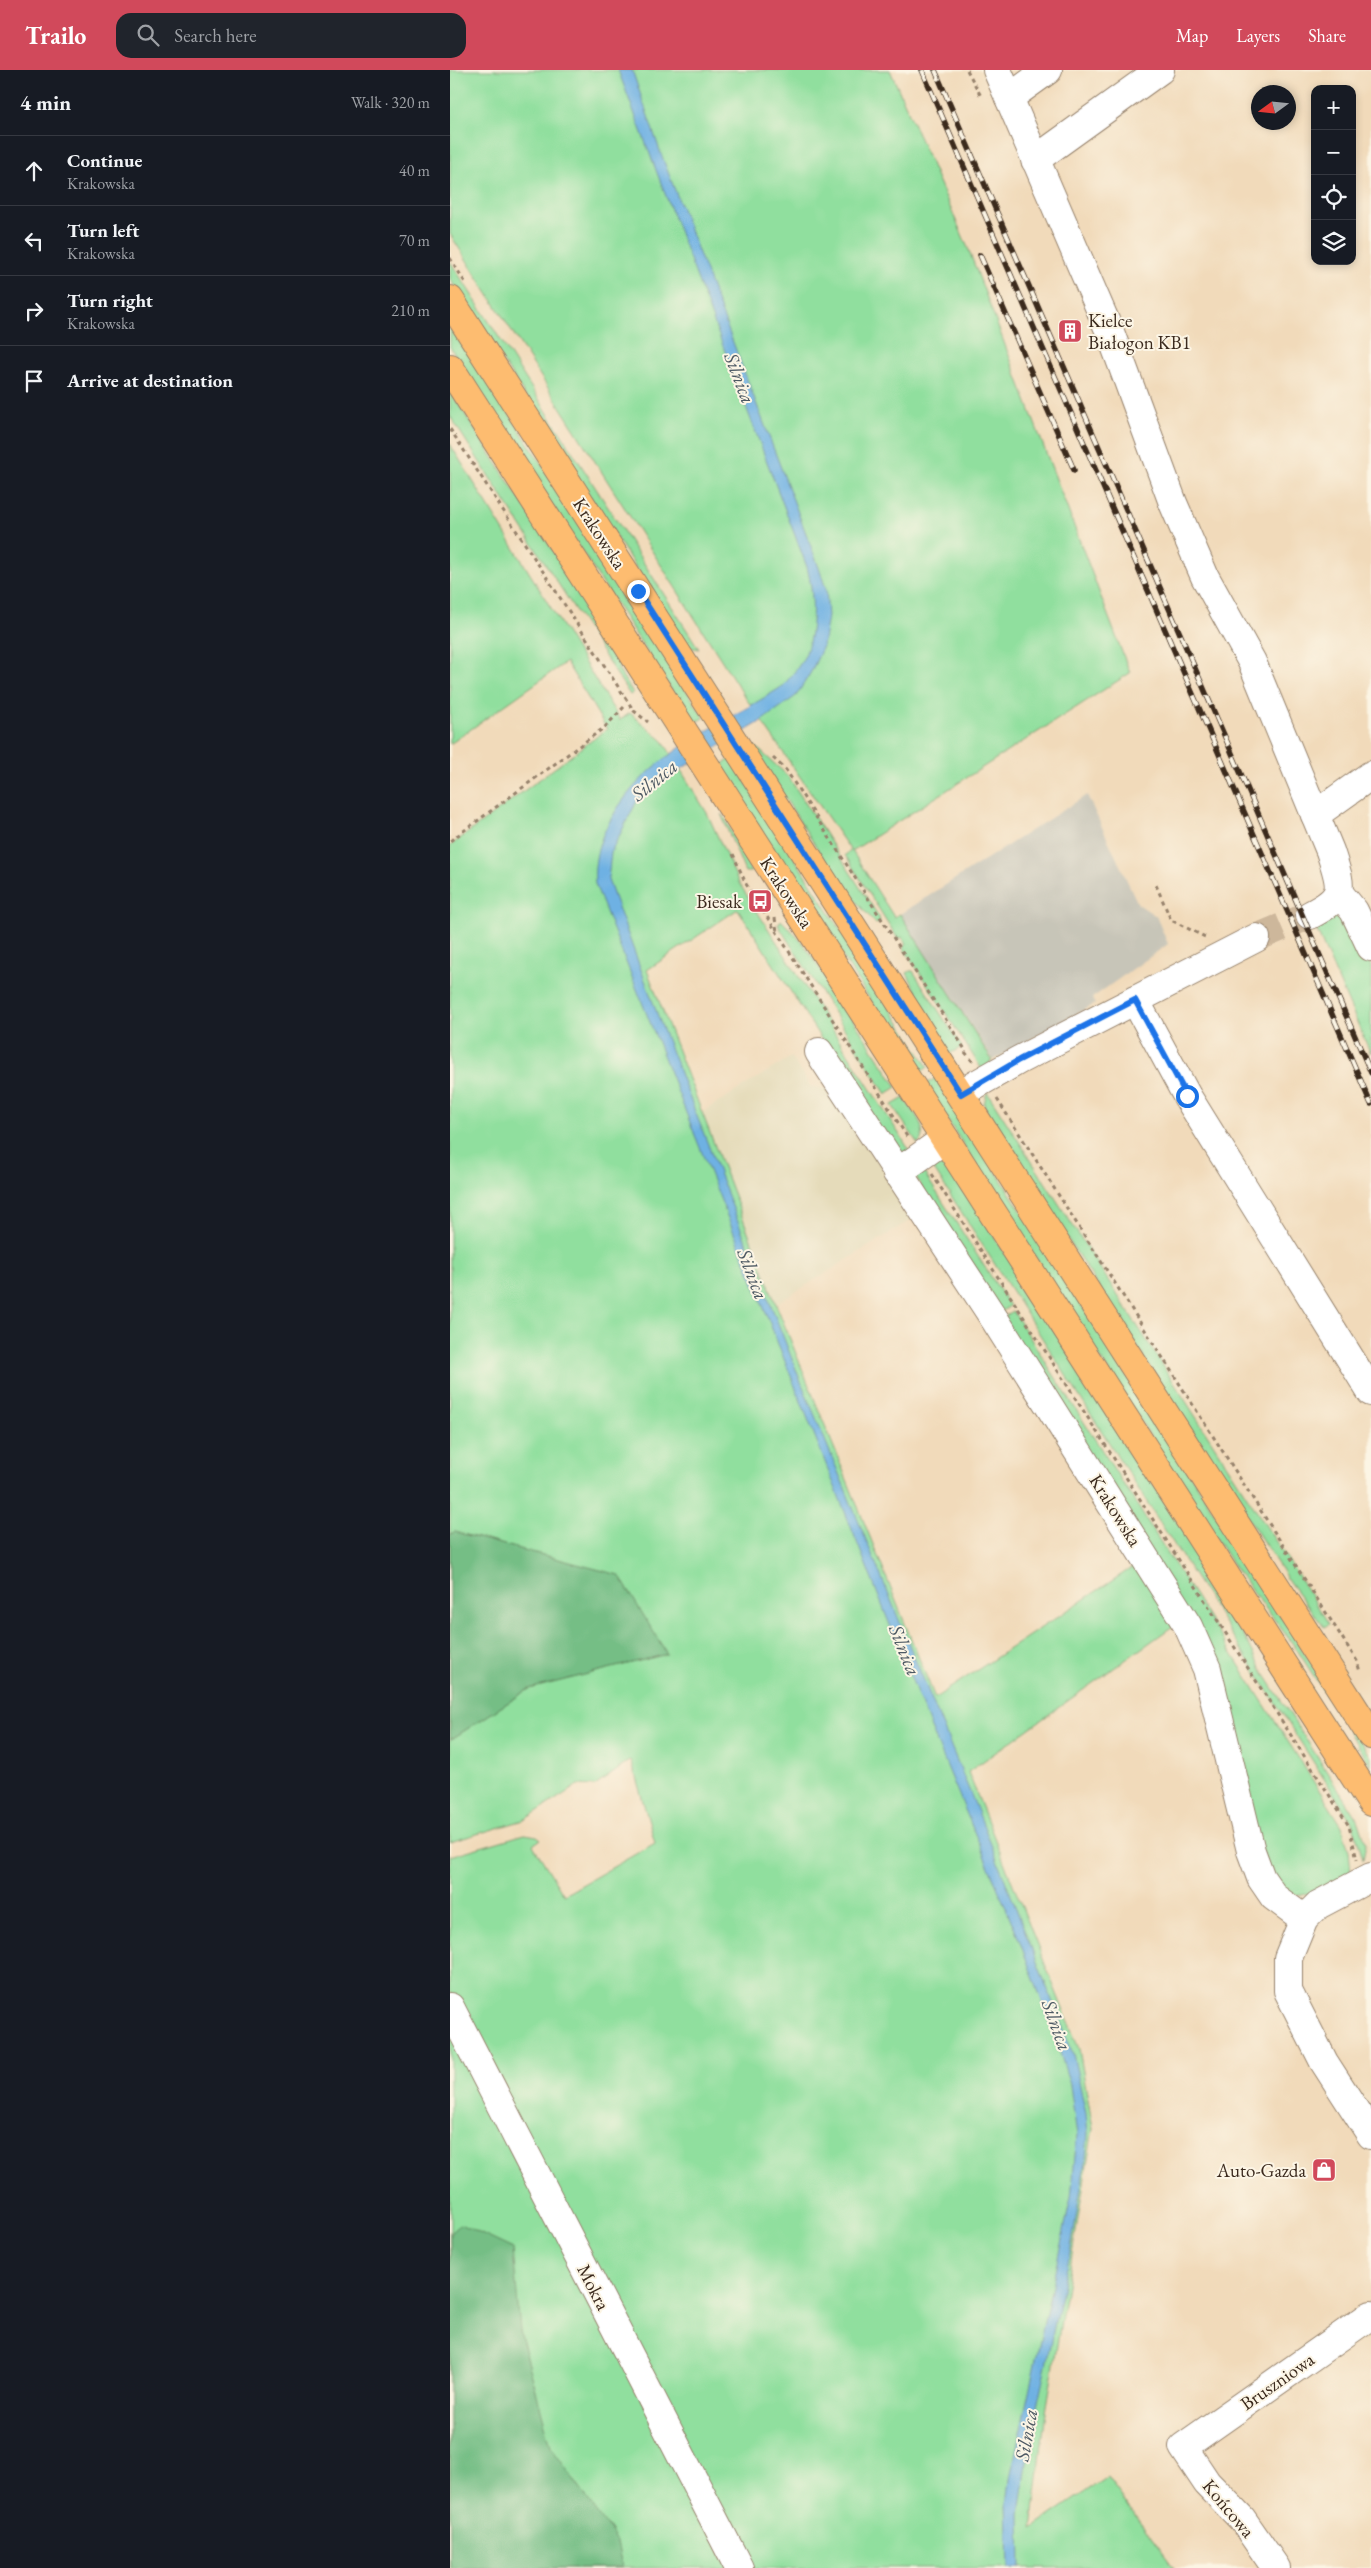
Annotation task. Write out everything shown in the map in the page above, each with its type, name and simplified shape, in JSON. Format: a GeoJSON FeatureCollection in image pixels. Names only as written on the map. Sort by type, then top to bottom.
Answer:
{"type":"FeatureCollection","features":[{"type":"Feature","properties":{"kind":"main road","name":"Krakowska"},"geometry":{"type":"LineString","coordinates":[[450,300],[715,709],[755,754],[961,1094],[1371,1735]]}},
{"type":"Feature","properties":{"kind":"main road","name":"Krakowska"},"geometry":{"type":"LineString","coordinates":[[450,368],[1371,1802]]}},
{"type":"Feature","properties":{"kind":"street"},"geometry":{"type":"LineString","coordinates":[[997,70],[1110,332],[1173,503],[1206,577],[1252,662],[1315,814],[1340,880],[1355,903],[1371,946]]}},
{"type":"Feature","properties":{"kind":"street"},"geometry":{"type":"LineString","coordinates":[[1009,98],[1048,70]]}},
{"type":"Feature","properties":{"kind":"street"},"geometry":{"type":"LineString","coordinates":[[1035,160],[1160,70]]}},
{"type":"Feature","properties":{"kind":"street"},"geometry":{"type":"LineString","coordinates":[[1315,814],[1371,776]]}},
{"type":"Feature","properties":{"kind":"street"},"geometry":{"type":"LineString","coordinates":[[1310,915],[1330,904],[1355,903]]}},
{"type":"Feature","properties":{"kind":"street"},"geometry":{"type":"LineString","coordinates":[[961,1094],[1019,1060],[1256,938]]}},
{"type":"Feature","properties":{"kind":"street"},"geometry":{"type":"LineString","coordinates":[[1135,1000],[1187,1096],[1371,1392]]}},
{"type":"Feature","properties":{"kind":"street","name":"Krakowska"},"geometry":{"type":"LineString","coordinates":[[819,1052],[1000,1328],[1188,1626],[1207,1669],[1251,1852],[1261,1878],[1274,1898],[1304,1919]]}},
{"type":"Feature","properties":{"kind":"street"},"geometry":{"type":"LineString","coordinates":[[897,1173],[945,1139]]}},
{"type":"Feature","properties":{"kind":"street"},"geometry":{"type":"LineString","coordinates":[[1365,1872],[1318,1905],[1304,1919],[1288,1958],[1288,1992],[1324,2062],[1371,2135]]}},
{"type":"Feature","properties":{"kind":"street","name":"Mokra"},"geometry":{"type":"LineString","coordinates":[[450,2007],[739,2568]]}},
{"type":"Feature","properties":{"kind":"street","name":"Bruszniowa"},"geometry":{"type":"LineString","coordinates":[[1183,2447],[1371,2315]]}},
{"type":"Feature","properties":{"kind":"street","name":"Końcowa"},"geometry":{"type":"LineString","coordinates":[[1183,2447],[1207,2483],[1242,2519],[1276,2568]]}},
{"type":"Feature","properties":{"kind":"path"},"geometry":{"type":"LineString","coordinates":[[450,429],[634,711]]}},
{"type":"Feature","properties":{"kind":"path"},"geometry":{"type":"LineString","coordinates":[[450,841],[605,727],[624,706]]}},
{"type":"Feature","properties":{"kind":"path"},"geometry":{"type":"LineString","coordinates":[[755,754],[786,770],[975,1065]]}},
{"type":"Feature","properties":{"kind":"path"},"geometry":{"type":"LineString","coordinates":[[741,874],[910,1140]]}},
{"type":"Feature","properties":{"kind":"path"},"geometry":{"type":"LineString","coordinates":[[1156,885],[1170,920],[1211,940],[1226,954]]}},
{"type":"Feature","properties":{"kind":"path"},"geometry":{"type":"LineString","coordinates":[[959,1056],[966,1051]]}},
{"type":"Feature","properties":{"kind":"path"},"geometry":{"type":"LineString","coordinates":[[995,1096],[1356,1661],[1362,1676]]}},
{"type":"Feature","properties":{"kind":"path"},"geometry":{"type":"LineString","coordinates":[[926,1166],[1349,1826],[1365,1872]]}},
{"type":"Feature","properties":{"kind":"shaded area"},"geometry":{"type":"Polygon","coordinates":[[[1087,795],[1138,904],[1156,916],[1168,944],[1092,998],[1095,1004],[993,1060],[900,914],[1087,795]]]}},
{"type":"Feature","properties":{"kind":"shaded area"},"geometry":{"type":"Polygon","coordinates":[[[791,1057],[811,1087],[835,1090],[917,1216],[776,1304],[701,1113],[791,1057]]]}},
{"type":"Feature","properties":{"kind":"green space"},"geometry":{"type":"Polygon","coordinates":[[[450,70],[890,70],[968,248],[1130,673],[852,851],[894,917],[900,914],[992,1060],[983,1071],[903,947],[906,944],[902,937],[898,939],[845,855],[851,851],[745,697],[450,234],[450,70]]]}},
{"type":"Feature","properties":{"kind":"green space"},"geometry":{"type":"Polygon","coordinates":[[[450,261],[699,649],[687,647],[450,279],[450,261]]]}},
{"type":"Feature","properties":{"kind":"green space"},"geometry":{"type":"Polygon","coordinates":[[[450,321],[704,718],[693,723],[450,347],[450,321]]]}},
{"type":"Feature","properties":{"kind":"green space"},"geometry":{"type":"Polygon","coordinates":[[[450,391],[622,658],[618,669],[633,693],[630,695],[450,416],[450,391]]]}},
{"type":"Feature","properties":{"kind":"green space"},"geometry":{"type":"Polygon","coordinates":[[[450,444],[620,720],[630,713],[663,741],[707,813],[739,883],[910,1151],[899,1153],[891,1148],[738,909],[647,970],[776,1304],[935,1698],[1142,1561],[1180,1621],[968,1772],[1079,2049],[1093,2128],[1045,2418],[1032,2528],[1107,2477],[1174,2568],[746,2568],[450,1991],[450,1856],[525,1834],[537,1836],[541,1839],[533,1845],[564,1895],[655,1843],[631,1760],[595,1786],[578,1785],[524,1820],[450,1842],[450,1740],[529,1689],[666,1654],[618,1575],[455,1532],[450,1534],[450,846],[607,729],[566,662],[450,744],[450,444]]]}},
{"type":"Feature","properties":{"kind":"green space"},"geometry":{"type":"Polygon","coordinates":[[[756,747],[788,776],[879,917],[880,922],[876,924],[838,881],[753,748],[756,747]]]}},
{"type":"Feature","properties":{"kind":"green space"},"geometry":{"type":"Polygon","coordinates":[[[731,759],[928,1067],[918,1074],[720,766],[731,759]]]}},
{"type":"Feature","properties":{"kind":"green space"},"geometry":{"type":"Polygon","coordinates":[[[721,814],[725,818],[751,872],[745,872],[721,814]]]}},
{"type":"Feature","properties":{"kind":"green space"},"geometry":{"type":"Polygon","coordinates":[[[1310,915],[1350,920],[1360,937],[1371,967],[1371,1054],[1310,915]]]}},
{"type":"Feature","properties":{"kind":"green space"},"geometry":{"type":"Polygon","coordinates":[[[781,920],[803,943],[897,1087],[886,1094],[778,925],[781,920]]]}},
{"type":"Feature","properties":{"kind":"green space"},"geometry":{"type":"Polygon","coordinates":[[[913,971],[962,1047],[949,1054],[907,973],[913,971]]]}},
{"type":"Feature","properties":{"kind":"green space"},"geometry":{"type":"Polygon","coordinates":[[[936,1078],[1371,1757],[1371,1766],[1296,1648],[1235,1568],[925,1085],[936,1078]]]}},
{"type":"Feature","properties":{"kind":"green space"},"geometry":{"type":"Polygon","coordinates":[[[987,1092],[1329,1624],[1324,1627],[1290,1583],[987,1114],[984,1104],[987,1092]]]}},
{"type":"Feature","properties":{"kind":"green space"},"geometry":{"type":"Polygon","coordinates":[[[904,1098],[921,1126],[921,1138],[918,1144],[892,1105],[904,1098]]]}},
{"type":"Feature","properties":{"kind":"green space"},"geometry":{"type":"Polygon","coordinates":[[[934,1161],[948,1165],[1214,1579],[1265,1675],[1359,1822],[1366,1844],[1363,1860],[1353,1824],[930,1163],[934,1161]]]}},
{"type":"Feature","properties":{"kind":"green space"},"geometry":{"type":"Polygon","coordinates":[[[921,1168],[1010,1306],[996,1315],[917,1179],[916,1174],[921,1168]]]}},
{"type":"Feature","properties":{"kind":"green space"},"geometry":{"type":"Polygon","coordinates":[[[1013,1311],[1342,1826],[1349,1851],[1351,1872],[1321,1890],[1305,1894],[1289,1892],[1267,1874],[1217,1677],[999,1320],[1013,1311]]]}},
{"type":"Feature","properties":{"kind":"green space"},"geometry":{"type":"Polygon","coordinates":[[[455,1532],[619,1575],[667,1654],[529,1689],[450,1740],[450,1534],[455,1532]]]}},
{"type":"Feature","properties":{"kind":"green space"},"geometry":{"type":"Polygon","coordinates":[[[450,2025],[729,2568],[450,2568],[450,2025]]]}},
{"type":"Feature","properties":{"kind":"green space"},"geometry":{"type":"Polygon","coordinates":[[[460,2224],[513,2249],[520,2331],[551,2447],[617,2541],[622,2568],[450,2568],[450,2233],[460,2224]]]}},
{"type":"Feature","properties":{"kind":"water","name":"Silnica"},"geometry":{"type":"Polygon","coordinates":[[[618,70],[632,70],[660,151],[818,565],[826,589],[828,616],[823,646],[811,672],[796,696],[757,724],[667,777],[638,799],[611,852],[608,880],[662,1027],[799,1377],[983,1824],[1073,2054],[1086,2114],[1088,2133],[1086,2157],[1071,2248],[1030,2439],[1020,2515],[1021,2568],[1009,2568],[1007,2505],[1010,2479],[1071,2198],[1077,2135],[1070,2085],[1054,2033],[1018,1937],[929,1723],[595,884],[596,858],[600,842],[611,819],[627,796],[645,776],[688,742],[783,686],[799,666],[806,653],[812,621],[811,588],[807,567],[618,70]]]}},
{"type":"Feature","properties":{"kind":"tunnel"},"geometry":{"type":"LineString","coordinates":[[1256,938],[1310,915]]}},
{"type":"Feature","properties":{"kind":"railway"},"geometry":{"type":"LineString","coordinates":[[922,70],[1371,1104]]}},
{"type":"Feature","properties":{"kind":"railway"},"geometry":{"type":"LineString","coordinates":[[935,70],[1371,1073]]}},
{"type":"Feature","properties":{"kind":"railway"},"geometry":{"type":"LineString","coordinates":[[980,255],[1074,470]]}},
{"type":"Feature","properties":{"kind":"place","name":"Kielce Białogon KB1"},"geometry":{"type":"Point","coordinates":[1070,331]}},
{"type":"Feature","properties":{"kind":"place","name":"Biesak"},"geometry":{"type":"Point","coordinates":[760,901]}},
{"type":"Feature","properties":{"kind":"place","name":"Auto-Gazda"},"geometry":{"type":"Point","coordinates":[1324,2170]}},
{"type":"Feature","properties":{"kind":"route"},"geometry":{"type":"LineString","coordinates":[[638,591],[961,1094],[1019,1060],[1135,1000],[1187,1096]]}}]}
